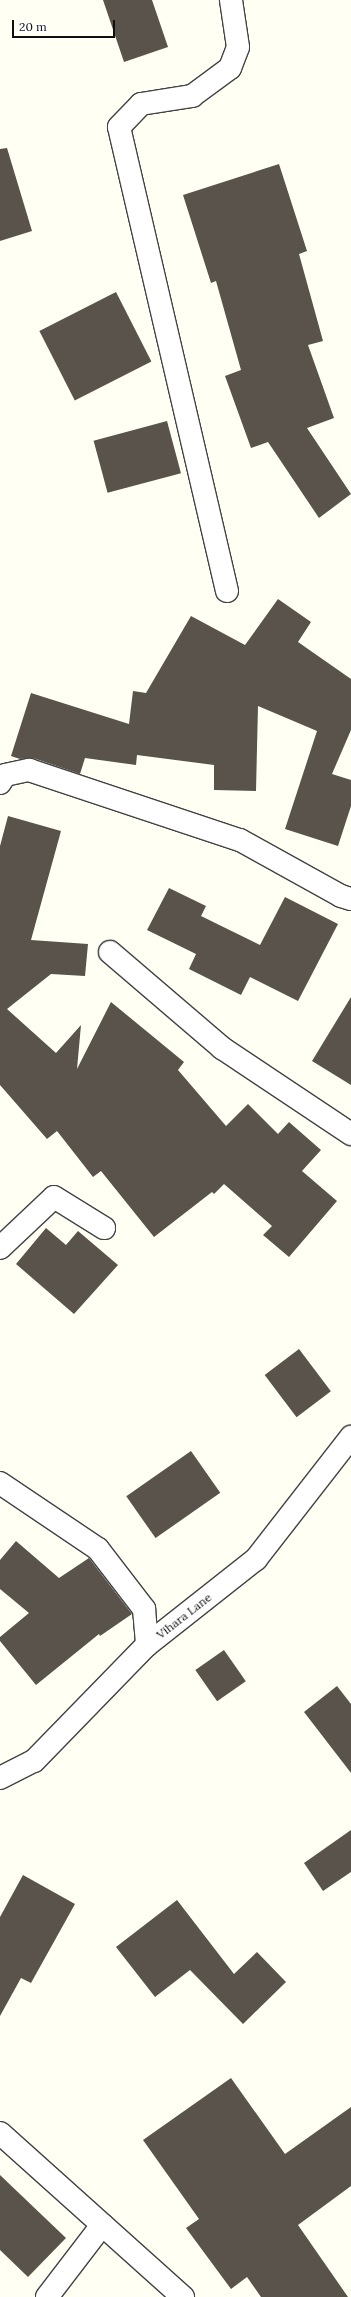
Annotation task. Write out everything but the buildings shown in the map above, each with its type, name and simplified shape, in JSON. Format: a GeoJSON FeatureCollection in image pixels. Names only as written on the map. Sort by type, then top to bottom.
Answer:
{"type":"FeatureCollection","features":[{"type":"Feature","properties":{"kind":"street"},"geometry":{"type":"LineString","coordinates":[[227,591],[119,127],[141,104],[192,96],[230,68],[238,47],[231,0]]}},
{"type":"Feature","properties":{"kind":"street"},"geometry":{"type":"LineString","coordinates":[[0,783],[5,775],[29,770],[36,772],[240,840],[341,896],[351,899]]}},
{"type":"Feature","properties":{"kind":"street"},"geometry":{"type":"LineString","coordinates":[[110,952],[222,1048],[351,1134]]}},
{"type":"Feature","properties":{"kind":"street"},"geometry":{"type":"LineString","coordinates":[[0,1248],[54,1197],[104,1228]]}},
{"type":"Feature","properties":{"kind":"street","name":"Vihara Lane"},"geometry":{"type":"LineString","coordinates":[[0,1778],[34,1761],[148,1645],[256,1559],[351,1437]]}},
{"type":"Feature","properties":{"kind":"street"},"geometry":{"type":"LineString","coordinates":[[0,1483],[98,1549],[144,1610],[148,1645]]}},
{"type":"Feature","properties":{"kind":"street"},"geometry":{"type":"LineString","coordinates":[[0,2133],[183,2297]]}},
{"type":"Feature","properties":{"kind":"street"},"geometry":{"type":"LineString","coordinates":[[47,2297],[102,2225]]}}]}
